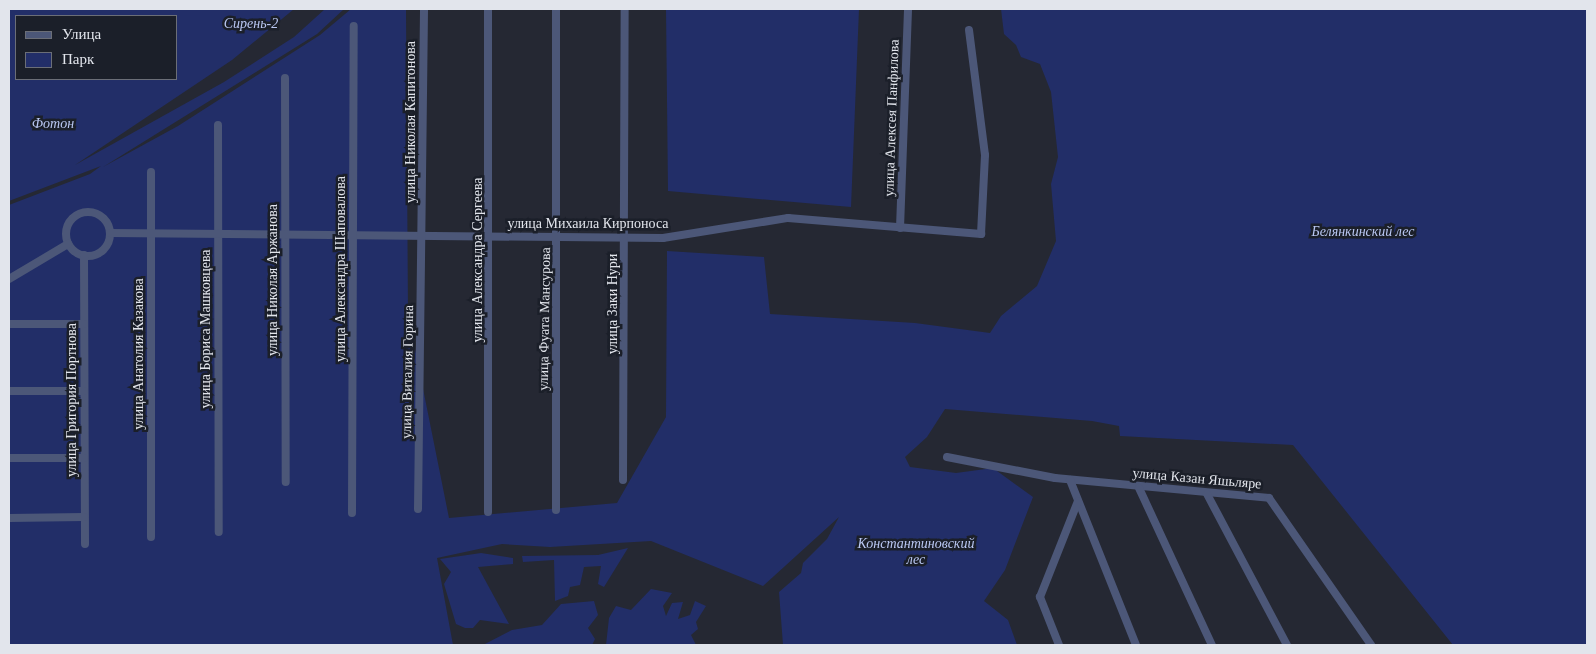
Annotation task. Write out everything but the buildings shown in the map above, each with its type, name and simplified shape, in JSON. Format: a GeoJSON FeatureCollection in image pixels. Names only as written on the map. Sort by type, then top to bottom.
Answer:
{"type":"FeatureCollection","features":[{"type":"Feature","properties":{"kind":"street","name":"улица Николая Капитонова"},"geometry":{"type":"LineString","coordinates":[[423,236],[424,9]]}},
{"type":"Feature","properties":{"kind":"street","name":"улица Александра Сергеева"},"geometry":{"type":"LineString","coordinates":[[488,9],[491,237],[488,512]]}},
{"type":"Feature","properties":{"kind":"street","name":"улица Фуата Мансурова"},"geometry":{"type":"LineString","coordinates":[[556,9],[558,238],[556,510]]}},
{"type":"Feature","properties":{"kind":"street","name":"улица Заки Нури"},"geometry":{"type":"LineString","coordinates":[[624,480],[625,9]]}},
{"type":"Feature","properties":{"kind":"street","name":"улица Алексея Панфилова"},"geometry":{"type":"LineString","coordinates":[[900,228],[908,9]]}},
{"type":"Feature","properties":{"kind":"street","name":"улица Александра Шаповалова"},"geometry":{"type":"LineString","coordinates":[[352,513],[354,26]]}},
{"type":"Feature","properties":{"kind":"street","name":"улица Михаила Кирпоноса"},"geometry":{"type":"LineString","coordinates":[[110,234],[663,238],[788,218],[981,234],[985,155],[969,30]]}},
{"type":"Feature","properties":{"kind":"street","name":"улица Николая Аржанова"},"geometry":{"type":"LineString","coordinates":[[285,78],[286,482]]}},
{"type":"Feature","properties":{"kind":"street","name":"улица Бориса Машковцева"},"geometry":{"type":"LineString","coordinates":[[218,125],[219,532]]}},
{"type":"Feature","properties":{"kind":"street","name":"улица Анатолия Казакова"},"geometry":{"type":"LineString","coordinates":[[151,172],[151,537]]}},
{"type":"Feature","properties":{"kind":"street"},"geometry":{"type":"LineString","coordinates":[[81,213],[100,216],[110,234],[100,252],[84,255],[68,244],[67,226],[81,213]]}},
{"type":"Feature","properties":{"kind":"street","name":"улица Виталия Горина"},"geometry":{"type":"LineString","coordinates":[[418,509],[423,236]]}},
{"type":"Feature","properties":{"kind":"street"},"geometry":{"type":"LineString","coordinates":[[9,279],[68,244]]}},
{"type":"Feature","properties":{"kind":"street","name":"улица Григория Портнова"},"geometry":{"type":"LineString","coordinates":[[84,255],[84,544]]}},
{"type":"Feature","properties":{"kind":"street"},"geometry":{"type":"LineString","coordinates":[[9,324],[84,324]]}},
{"type":"Feature","properties":{"kind":"street"},"geometry":{"type":"LineString","coordinates":[[9,391],[84,391]]}},
{"type":"Feature","properties":{"kind":"street","name":"улица Казан Яшьляре"},"geometry":{"type":"LineString","coordinates":[[947,456],[1070,480],[1139,488],[1269,498],[1371,645]]}},
{"type":"Feature","properties":{"kind":"street"},"geometry":{"type":"LineString","coordinates":[[9,458],[84,458]]}},
{"type":"Feature","properties":{"kind":"street"},"geometry":{"type":"LineString","coordinates":[[1070,480],[1136,645]]}},
{"type":"Feature","properties":{"kind":"street"},"geometry":{"type":"LineString","coordinates":[[1139,488],[1212,645]]}},
{"type":"Feature","properties":{"kind":"street"},"geometry":{"type":"LineString","coordinates":[[1207,494],[1287,645]]}},
{"type":"Feature","properties":{"kind":"street"},"geometry":{"type":"LineString","coordinates":[[1059,645],[1040,598],[1078,501]]}},
{"type":"Feature","properties":{"kind":"street"},"geometry":{"type":"LineString","coordinates":[[9,518],[84,517]]}},
{"type":"Feature","properties":{"kind":"green space"},"geometry":{"type":"Polygon","coordinates":[[[9,9],[294,9],[232,60],[75,165],[224,82],[294,37],[325,9],[344,9],[317,34],[103,167],[178,126],[320,35],[351,9],[406,9],[408,314],[449,518],[617,503],[666,417],[667,251],[764,257],[770,314],[915,323],[990,333],[1001,316],[1037,286],[1056,241],[1051,184],[1058,157],[1051,92],[1040,64],[1021,57],[1016,45],[1004,34],[1001,9],[1587,9],[1587,645],[1453,645],[1293,445],[1120,436],[1119,426],[1092,421],[945,409],[927,437],[905,457],[910,467],[956,473],[993,468],[1033,497],[1005,570],[984,601],[1008,620],[1017,645],[783,645],[779,592],[801,573],[803,563],[827,539],[839,517],[763,586],[651,541],[550,547],[502,544],[437,558],[453,645],[9,645],[9,205],[90,174],[101,166],[9,201],[9,9]]]}},
{"type":"Feature","properties":{"kind":"green space"},"geometry":{"type":"Polygon","coordinates":[[[666,9],[859,9],[851,207],[668,191],[666,9]]]}},
{"type":"Feature","properties":{"kind":"green space"},"geometry":{"type":"Polygon","coordinates":[[[628,548],[604,587],[598,584],[601,566],[584,567],[580,585],[570,587],[568,596],[555,601],[554,560],[523,562],[522,556],[598,555],[628,548]]]}},
{"type":"Feature","properties":{"kind":"green space"},"geometry":{"type":"Polygon","coordinates":[[[481,553],[513,558],[513,564],[478,567],[509,624],[480,620],[473,628],[465,628],[456,624],[444,584],[451,572],[440,559],[481,553]]]}},
{"type":"Feature","properties":{"kind":"green space"},"geometry":{"type":"Polygon","coordinates":[[[651,589],[672,593],[663,606],[666,616],[672,603],[683,602],[678,619],[690,615],[695,601],[706,606],[696,622],[698,629],[691,635],[696,645],[606,645],[609,618],[616,606],[631,610],[651,589]]]}},
{"type":"Feature","properties":{"kind":"green space"},"geometry":{"type":"Polygon","coordinates":[[[594,601],[598,615],[588,628],[595,639],[592,645],[483,645],[512,630],[542,625],[561,604],[594,601]]]}},
{"type":"Feature","properties":{"kind":"park label","name":"Сирень-2"},"geometry":{"type":"Point","coordinates":[251,24]}},
{"type":"Feature","properties":{"kind":"park label","name":"Фотон"},"geometry":{"type":"Point","coordinates":[53,124]}},
{"type":"Feature","properties":{"kind":"park label","name":"Белянкинский лес"},"geometry":{"type":"Point","coordinates":[1363,232]}},
{"type":"Feature","properties":{"kind":"park label","name":"Константиновский лес"},"geometry":{"type":"Point","coordinates":[916,552]}}]}
